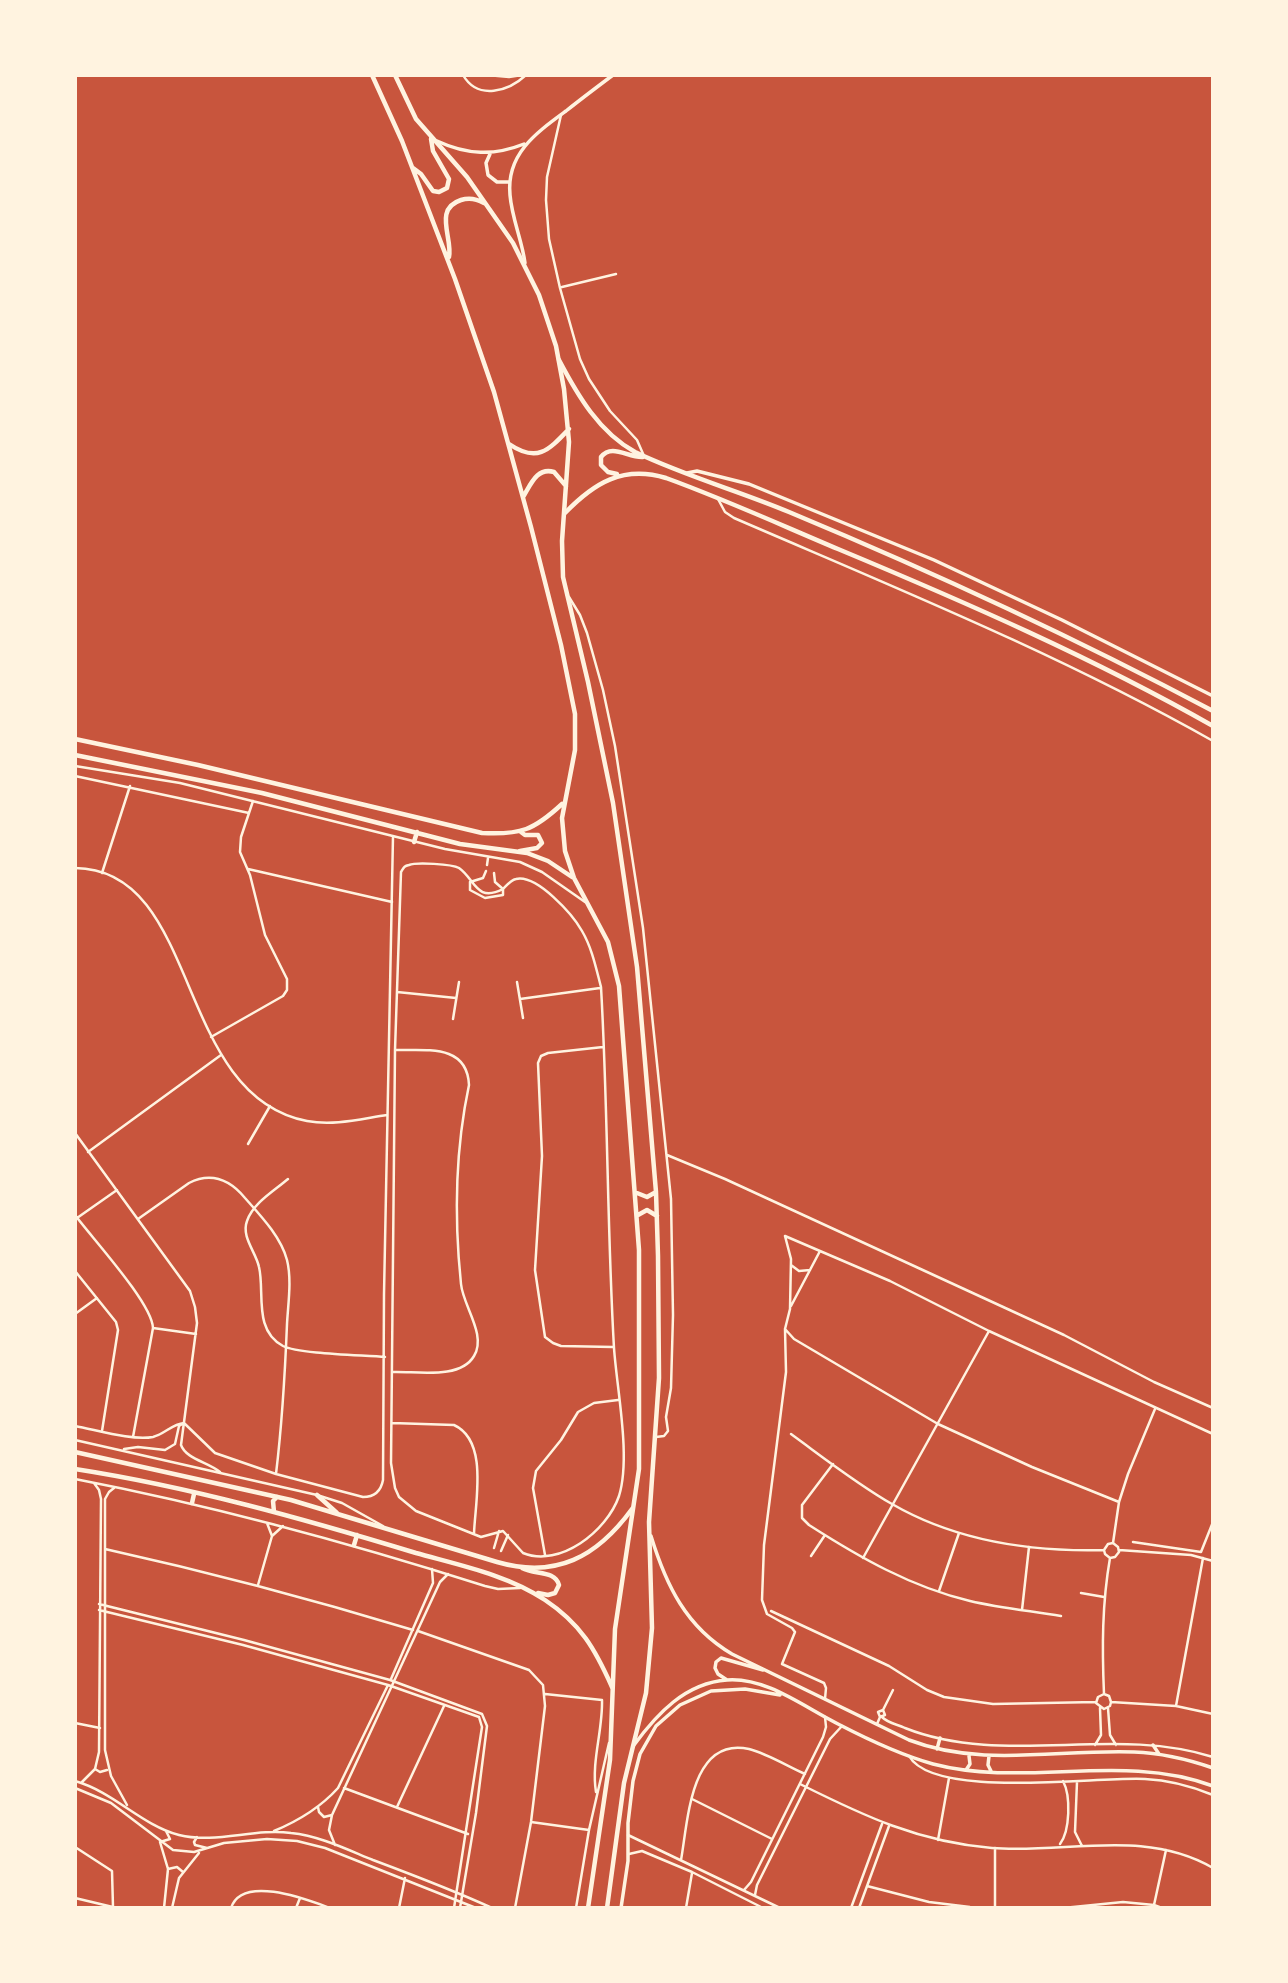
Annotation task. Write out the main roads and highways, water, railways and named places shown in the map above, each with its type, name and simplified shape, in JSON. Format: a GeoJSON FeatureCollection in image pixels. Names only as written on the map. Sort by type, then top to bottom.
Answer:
{"type":"FeatureCollection","features":[{"type":"Feature","properties":{"kind":"main road"},"geometry":{"type":"LineString","coordinates":[[372,75],[448,259],[488,373],[523,497],[561,645],[575,714],[575,750],[563,804],[563,843],[574,878],[608,942],[618,977],[636,1192],[640,1457],[617,1617],[612,1737],[606,1800],[588,1908]]}},
{"type":"Feature","properties":{"kind":"main road"},"geometry":{"type":"LineString","coordinates":[[395,75],[411,111],[432,139],[467,177],[525,263],[548,320],[559,360],[569,429],[562,562],[618,834],[638,984],[657,1217],[659,1365],[649,1527],[652,1601],[650,1663],[644,1705],[621,1798],[607,1908]]}},
{"type":"Feature","properties":{"kind":"main road"},"geometry":{"type":"LineString","coordinates":[[412,168],[421,174],[433,191],[447,188],[449,179],[433,151],[432,139]]}},
{"type":"Feature","properties":{"kind":"main road"},"geometry":{"type":"LineString","coordinates":[[448,259],[450,248],[445,224],[450,208],[458,201],[469,198],[488,205]]}},
{"type":"Feature","properties":{"kind":"main road"},"geometry":{"type":"LineString","coordinates":[[559,360],[580,396],[602,425],[621,443],[644,456],[787,511],[923,569],[1213,711]]}},
{"type":"Feature","properties":{"kind":"main road"},"geometry":{"type":"LineString","coordinates":[[508,443],[521,452],[537,454],[552,447],[569,429]]}},
{"type":"Feature","properties":{"kind":"main road"},"geometry":{"type":"LineString","coordinates":[[644,456],[634,457],[613,450],[604,453],[600,460],[602,468],[608,472],[661,476],[977,609],[1170,702],[1213,726]]}},
{"type":"Feature","properties":{"kind":"main road"},"geometry":{"type":"LineString","coordinates":[[523,497],[537,475],[544,471],[556,474],[567,487]]}},
{"type":"Feature","properties":{"kind":"main road"},"geometry":{"type":"LineString","coordinates":[[565,513],[594,488],[621,475]]}},
{"type":"Feature","properties":{"kind":"main road"},"geometry":{"type":"LineString","coordinates":[[75,739],[198,765],[468,830],[504,834],[521,832],[541,823],[563,804]]}},
{"type":"Feature","properties":{"kind":"main road"},"geometry":{"type":"LineString","coordinates":[[75,755],[262,793],[460,844],[519,851],[541,857],[574,878]]}},
{"type":"Feature","properties":{"kind":"main road"},"geometry":{"type":"LineString","coordinates":[[414,842],[417,832]]}},
{"type":"Feature","properties":{"kind":"main road"},"geometry":{"type":"LineString","coordinates":[[519,851],[537,848],[542,843],[538,835],[521,832]]}},
{"type":"Feature","properties":{"kind":"main road"},"geometry":{"type":"LineString","coordinates":[[636,1192],[647,1197],[656,1192]]}},
{"type":"Feature","properties":{"kind":"main road"},"geometry":{"type":"LineString","coordinates":[[637,1216],[647,1210],[657,1217]]}},
{"type":"Feature","properties":{"kind":"main road"},"geometry":{"type":"LineString","coordinates":[[75,1452],[261,1492],[495,1558],[533,1573],[553,1575],[558,1580],[558,1590],[553,1595],[531,1591]]}},
{"type":"Feature","properties":{"kind":"main road"},"geometry":{"type":"LineString","coordinates":[[75,1469],[274,1512],[522,1587],[568,1617],[589,1640],[612,1687]]}},
{"type":"Feature","properties":{"kind":"main road"},"geometry":{"type":"LineString","coordinates":[[258,1508],[263,1501],[261,1492]]}},
{"type":"Feature","properties":{"kind":"main road"},"geometry":{"type":"LineString","coordinates":[[192,1503],[194,1493]]}},
{"type":"Feature","properties":{"kind":"main road"},"geometry":{"type":"LineString","coordinates":[[317,1495],[337,1513]]}},
{"type":"Feature","properties":{"kind":"main road"},"geometry":{"type":"LineString","coordinates":[[274,1512],[273,1501],[278,1497]]}},
{"type":"Feature","properties":{"kind":"main road"},"geometry":{"type":"LineString","coordinates":[[520,1567],[552,1568],[584,1556],[613,1532],[635,1505]]}},
{"type":"Feature","properties":{"kind":"main road"},"geometry":{"type":"LineString","coordinates":[[354,1545],[357,1535]]}}]}
